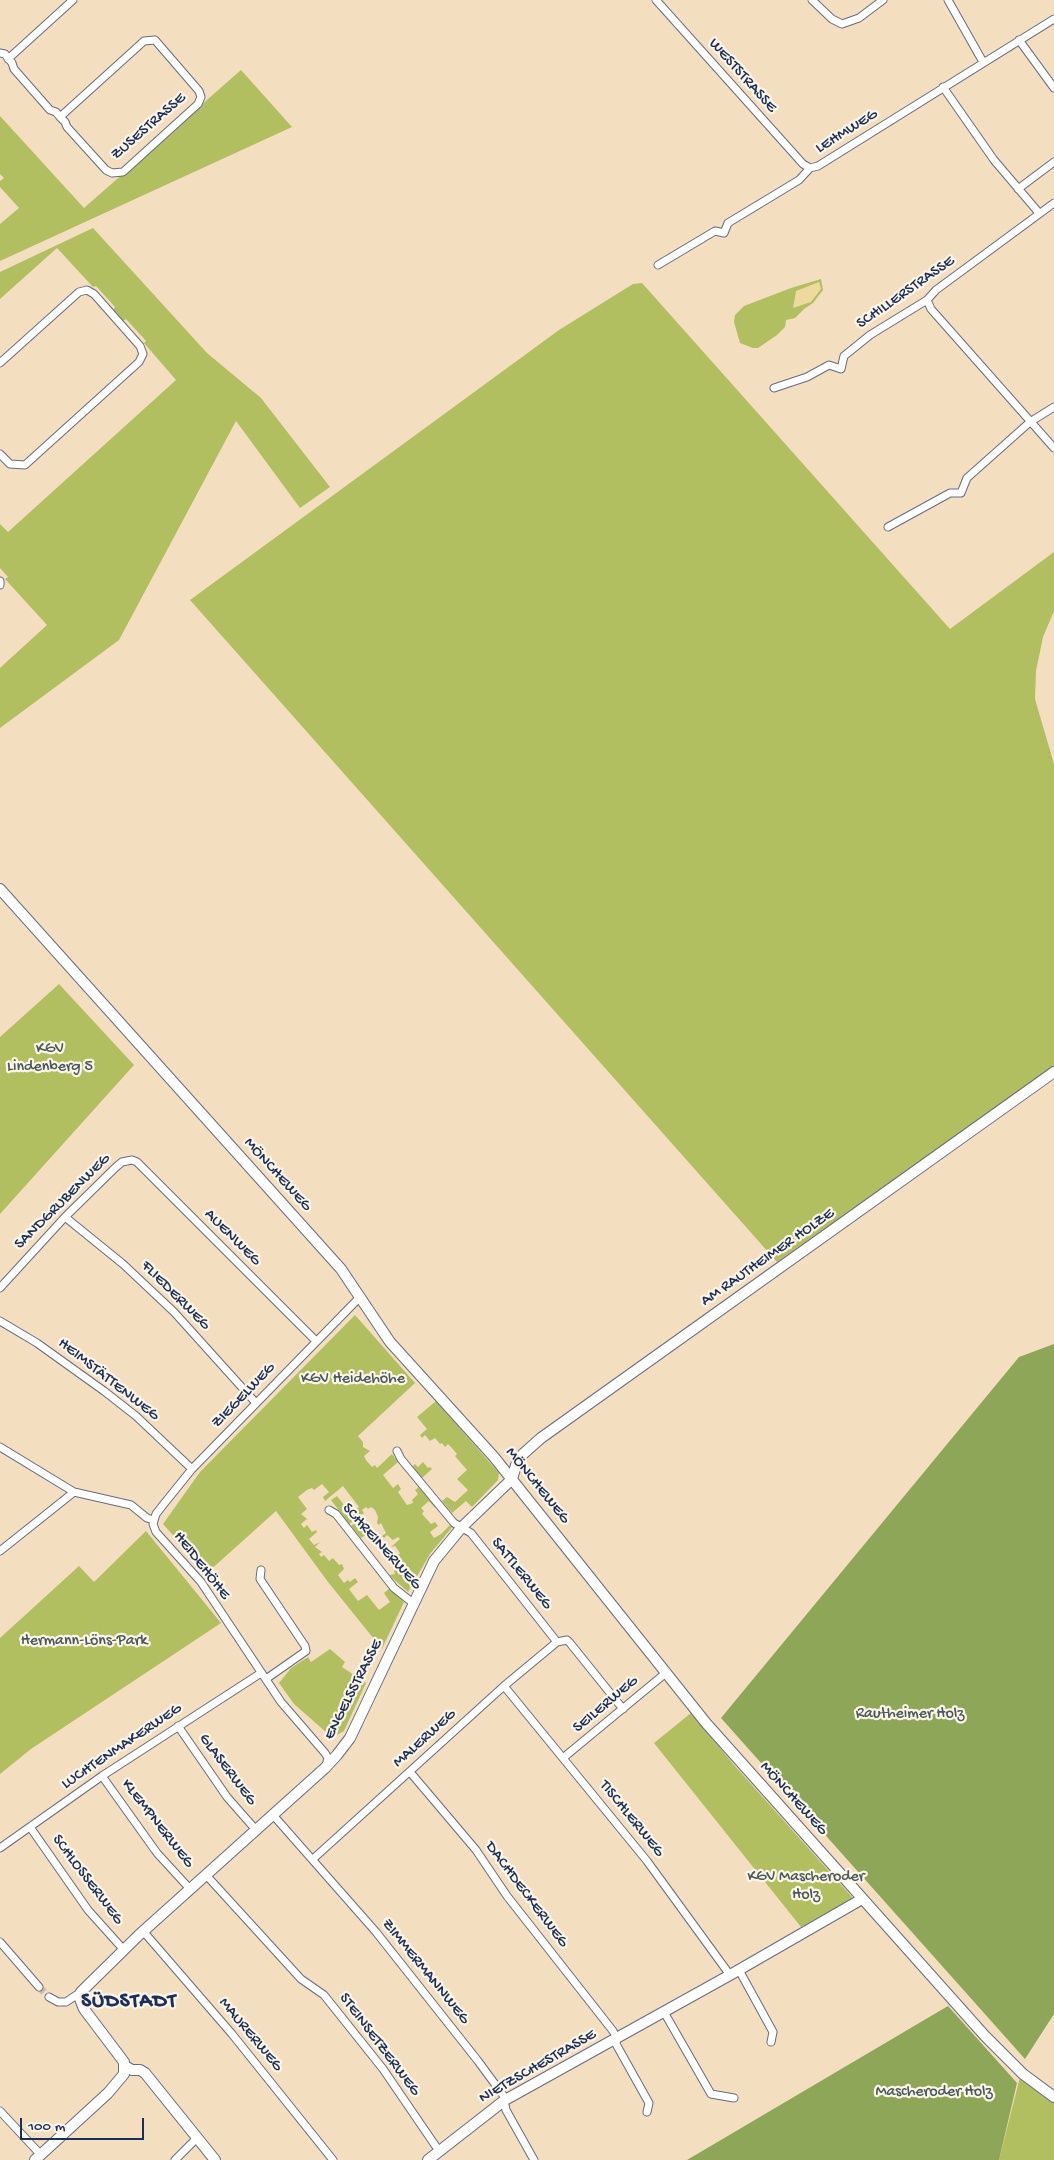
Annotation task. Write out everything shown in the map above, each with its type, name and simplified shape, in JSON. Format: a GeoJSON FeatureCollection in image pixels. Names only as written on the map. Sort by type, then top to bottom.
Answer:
{"type":"FeatureCollection","features":[{"type":"Feature","properties":{"kind":"street"},"geometry":{"type":"LineString","coordinates":[[8,59],[73,0]]}},
{"type":"Feature","properties":{"kind":"street","name":"WESTSTRASSE"},"geometry":{"type":"LineString","coordinates":[[656,0],[802,164],[810,168]]}},
{"type":"Feature","properties":{"kind":"street"},"geometry":{"type":"LineString","coordinates":[[812,0],[832,19],[842,24],[859,18],[883,0]]}},
{"type":"Feature","properties":{"kind":"street"},"geometry":{"type":"LineString","coordinates":[[948,0],[983,62]]}},
{"type":"Feature","properties":{"kind":"street","name":"LEHMWEG"},"geometry":{"type":"LineString","coordinates":[[658,265],[715,231],[724,232],[728,223],[799,180],[810,168],[818,166],[1054,19]]}},
{"type":"Feature","properties":{"kind":"street","name":"ZUSESTRASSE"},"geometry":{"type":"LineString","coordinates":[[0,53],[8,59],[14,69],[50,110],[60,117],[106,170],[112,173],[123,172],[198,104],[201,97],[199,91],[155,40],[144,41],[60,117]]}},
{"type":"Feature","properties":{"kind":"street"},"geometry":{"type":"LineString","coordinates":[[1019,40],[1054,88]]}},
{"type":"Feature","properties":{"kind":"street"},"geometry":{"type":"LineString","coordinates":[[943,87],[994,160],[1040,213]]}},
{"type":"Feature","properties":{"kind":"street"},"geometry":{"type":"LineString","coordinates":[[1018,189],[1054,162]]}},
{"type":"Feature","properties":{"kind":"street","name":"SCHILLERSTRASSE"},"geometry":{"type":"LineString","coordinates":[[774,388],[807,377],[829,365],[841,369],[844,356],[870,335],[927,300],[936,290],[1054,202]]}},
{"type":"Feature","properties":{"kind":"street"},"geometry":{"type":"LineString","coordinates":[[0,363],[78,292],[87,290],[94,294],[133,338],[143,354],[139,362],[24,465],[3,462],[0,454]]}},
{"type":"Feature","properties":{"kind":"street"},"geometry":{"type":"LineString","coordinates":[[927,300],[931,309],[1054,448]]}},
{"type":"Feature","properties":{"kind":"street"},"geometry":{"type":"LineString","coordinates":[[888,527],[950,493],[960,493],[967,478],[1030,422],[1054,407]]}},
{"type":"Feature","properties":{"kind":"street","name":"MÖNCHEWEG"},"geometry":{"type":"LineString","coordinates":[[0,889],[322,1246],[341,1269],[390,1342],[512,1479],[720,1739],[985,2036],[1024,2074],[1054,2097]]}},
{"type":"Feature","properties":{"kind":"street","name":"AM RAUTHEIMER HOLZE"},"geometry":{"type":"LineString","coordinates":[[512,1479],[517,1462],[522,1454],[541,1438],[1054,1072]]}},
{"type":"Feature","properties":{"kind":"street","name":"SANDGRUBENWEG"},"geometry":{"type":"LineString","coordinates":[[0,1288],[65,1217],[116,1167],[127,1160]]}},
{"type":"Feature","properties":{"kind":"street","name":"AUENWEG"},"geometry":{"type":"LineString","coordinates":[[127,1160],[137,1162],[316,1341]]}},
{"type":"Feature","properties":{"kind":"street","name":"FLIEDERWEG"},"geometry":{"type":"LineString","coordinates":[[65,1217],[123,1264],[169,1307],[256,1404]]}},
{"type":"Feature","properties":{"kind":"street","name":"ZIEGELWEG"},"geometry":{"type":"LineString","coordinates":[[154,1520],[163,1505],[192,1469],[360,1297]]}},
{"type":"Feature","properties":{"kind":"street","name":"HEIMSTÄTTENWEG"},"geometry":{"type":"LineString","coordinates":[[0,1320],[37,1343],[104,1391],[136,1416],[192,1469]]}},
{"type":"Feature","properties":{"kind":"street"},"geometry":{"type":"LineString","coordinates":[[0,1447],[74,1492],[130,1505],[147,1518],[154,1520]]}},
{"type":"Feature","properties":{"kind":"street","name":"SATTLERWEG"},"geometry":{"type":"LineString","coordinates":[[397,1451],[406,1466],[454,1523],[471,1533],[557,1642],[567,1640],[570,1642],[623,1709]]}},
{"type":"Feature","properties":{"kind":"street","name":"ENGELSSTRASSE"},"geometry":{"type":"LineString","coordinates":[[81,1992],[123,1949],[325,1768],[350,1738],[412,1603],[434,1561],[462,1527],[512,1479]]}},
{"type":"Feature","properties":{"kind":"street"},"geometry":{"type":"LineString","coordinates":[[0,1551],[74,1492]]}},
{"type":"Feature","properties":{"kind":"street","name":"SCHREINERWEG"},"geometry":{"type":"LineString","coordinates":[[329,1510],[336,1514],[394,1588],[412,1603]]}},
{"type":"Feature","properties":{"kind":"street","name":"HEIDEHÖHE"},"geometry":{"type":"LineString","coordinates":[[154,1520],[153,1524],[156,1532],[201,1582],[300,1726],[325,1753],[328,1758],[325,1768]]}},
{"type":"Feature","properties":{"kind":"street","name":"LUCHTENMAKERWEG"},"geometry":{"type":"LineString","coordinates":[[0,1848],[102,1776],[178,1726],[306,1651],[305,1646],[260,1579],[261,1570]]}},
{"type":"Feature","properties":{"kind":"street","name":"MALERWEG"},"geometry":{"type":"LineString","coordinates":[[313,1859],[504,1686],[557,1642]]}},
{"type":"Feature","properties":{"kind":"street","name":"SEILERWEG"},"geometry":{"type":"LineString","coordinates":[[563,1758],[667,1672]]}},
{"type":"Feature","properties":{"kind":"street","name":"TISCHLERWEG"},"geometry":{"type":"LineString","coordinates":[[504,1686],[662,1880],[734,1972]]}},
{"type":"Feature","properties":{"kind":"street","name":"GLASERWEG"},"geometry":{"type":"LineString","coordinates":[[178,1726],[227,1797],[256,1830]]}},
{"type":"Feature","properties":{"kind":"street","name":"DACHDECKERWEG"},"geometry":{"type":"LineString","coordinates":[[410,1772],[476,1850],[507,1896],[617,2038]]}},
{"type":"Feature","properties":{"kind":"street","name":"KLEMPNERWEG"},"geometry":{"type":"LineString","coordinates":[[102,1776],[157,1853],[190,1889]]}},
{"type":"Feature","properties":{"kind":"street","name":"ZIMMERMANNWEG"},"geometry":{"type":"LineString","coordinates":[[274,1815],[376,1932],[500,2089],[505,2100],[506,2110],[534,2160]]}},
{"type":"Feature","properties":{"kind":"street","name":"SCHLOSSERWEG"},"geometry":{"type":"LineString","coordinates":[[30,1827],[88,1910],[123,1949]]}},
{"type":"Feature","properties":{"kind":"street","name":"STEINSETZERWEG"},"geometry":{"type":"LineString","coordinates":[[206,1875],[301,1979],[324,1995],[383,2069],[439,2151]]}},
{"type":"Feature","properties":{"kind":"street","name":"NIETZSCHESTRASSE"},"geometry":{"type":"LineString","coordinates":[[428,2160],[505,2100],[862,1899]]}},
{"type":"Feature","properties":{"kind":"street","name":"MAURERWEG"},"geometry":{"type":"LineString","coordinates":[[143,1931],[232,2034],[333,2160]]}},
{"type":"Feature","properties":{"kind":"street"},"geometry":{"type":"LineString","coordinates":[[0,1942],[39,1986]]}},
{"type":"Feature","properties":{"kind":"street"},"geometry":{"type":"LineString","coordinates":[[734,1972],[773,2032],[771,2042]]}},
{"type":"Feature","properties":{"kind":"street"},"geometry":{"type":"LineString","coordinates":[[49,1997],[58,2002],[66,2002],[81,1992]]}},
{"type":"Feature","properties":{"kind":"street"},"geometry":{"type":"LineString","coordinates":[[0,2111],[38,2157],[120,2081],[124,2074],[124,2062],[84,2009],[80,1999],[81,1992]]}},
{"type":"Feature","properties":{"kind":"street"},"geometry":{"type":"LineString","coordinates":[[664,2012],[711,2094],[734,2098]]}},
{"type":"Feature","properties":{"kind":"street","name":"NIETZSCHESTRASSE"},"geometry":{"type":"LineString","coordinates":[[617,2038],[616,2044],[648,2103],[647,2112]]}},
{"type":"Feature","properties":{"kind":"street"},"geometry":{"type":"LineString","coordinates":[[125,2066],[145,2073],[215,2160]]}},
{"type":"Feature","properties":{"kind":"street"},"geometry":{"type":"LineString","coordinates":[[175,2160],[197,2138]]}},
{"type":"Feature","properties":{"kind":"green space"},"geometry":{"type":"Polygon","coordinates":[[[241,70],[292,127],[0,261],[0,224],[19,208],[0,187],[0,181],[4,178],[0,174],[0,116],[84,208],[241,70]]]}},
{"type":"Feature","properties":{"kind":"green space"},"geometry":{"type":"Polygon","coordinates":[[[93,228],[207,353],[261,398],[330,487],[300,508],[236,421],[119,640],[0,728],[0,668],[47,625],[5,579],[8,577],[0,568],[0,524],[8,532],[176,380],[144,343],[146,341],[126,319],[123,321],[113,310],[115,307],[96,286],[93,287],[57,248],[0,299],[0,272],[93,228]]]}},
{"type":"Feature","properties":{"kind":"green space"},"geometry":{"type":"Polygon","coordinates":[[[821,279],[823,290],[813,303],[795,318],[786,320],[785,327],[777,335],[758,348],[740,343],[734,322],[735,315],[744,306],[821,279]]]}},
{"type":"Feature","properties":{"kind":"green space"},"geometry":{"type":"Polygon","coordinates":[[[642,283],[950,629],[1054,552],[1054,611],[1043,637],[1036,671],[1035,699],[1054,764],[1054,1066],[777,1262],[190,600],[559,330],[633,284],[642,283]]]}},
{"type":"Feature","properties":{"kind":"green space","name":"KGV Lindenberg 5"},"geometry":{"type":"Polygon","coordinates":[[[59,984],[134,1065],[0,1214],[0,1037],[59,984]]]}},
{"type":"Feature","properties":{"kind":"green space","name":"KGV Heidehöhe"},"geometry":{"type":"Polygon","coordinates":[[[355,1315],[415,1383],[358,1436],[363,1442],[363,1447],[370,1451],[364,1456],[372,1467],[375,1465],[377,1468],[392,1454],[398,1462],[383,1475],[393,1488],[398,1484],[401,1489],[398,1492],[407,1505],[413,1503],[412,1500],[418,1494],[415,1490],[419,1487],[436,1507],[429,1501],[421,1508],[424,1511],[422,1514],[431,1524],[435,1522],[438,1526],[430,1532],[434,1538],[451,1524],[453,1526],[430,1554],[408,1592],[389,1575],[395,1574],[394,1571],[396,1569],[400,1574],[407,1568],[398,1555],[400,1553],[395,1546],[391,1547],[400,1539],[398,1537],[393,1540],[387,1535],[384,1538],[382,1536],[386,1533],[381,1523],[379,1525],[377,1523],[378,1517],[375,1510],[371,1507],[368,1509],[366,1507],[362,1510],[364,1513],[349,1524],[331,1500],[337,1496],[351,1514],[359,1507],[343,1486],[325,1501],[323,1497],[329,1492],[322,1484],[314,1490],[312,1488],[307,1490],[298,1497],[307,1509],[301,1514],[307,1519],[301,1524],[304,1528],[307,1525],[312,1532],[316,1530],[317,1532],[309,1539],[314,1545],[320,1542],[315,1547],[322,1552],[319,1554],[321,1557],[324,1555],[329,1561],[333,1558],[339,1565],[342,1564],[344,1569],[338,1575],[344,1583],[348,1580],[350,1582],[355,1578],[358,1582],[349,1589],[358,1601],[367,1595],[379,1610],[390,1602],[384,1593],[390,1588],[404,1602],[382,1649],[328,1582],[276,1511],[207,1573],[163,1524],[200,1472],[355,1315]]]}},
{"type":"Feature","properties":{"kind":"green space","name":"Rautheimer Holz"},"geometry":{"type":"Polygon","coordinates":[[[1054,1344],[1054,2014],[1025,2059],[721,1718],[1019,1357],[1054,1344]]]}},
{"type":"Feature","properties":{"kind":"green space"},"geometry":{"type":"Polygon","coordinates":[[[436,1401],[499,1473],[498,1480],[472,1507],[466,1501],[452,1513],[442,1501],[447,1497],[455,1502],[468,1490],[457,1479],[467,1470],[448,1444],[445,1447],[435,1438],[430,1441],[425,1435],[422,1438],[420,1435],[427,1429],[417,1417],[436,1401]]]}},
{"type":"Feature","properties":{"kind":"green space"},"geometry":{"type":"Polygon","coordinates":[[[423,1462],[428,1468],[432,1469],[422,1478],[412,1467],[415,1464],[418,1467],[423,1462]]]}},
{"type":"Feature","properties":{"kind":"green space"},"geometry":{"type":"Polygon","coordinates":[[[356,1522],[358,1525],[360,1523],[367,1534],[361,1538],[351,1526],[356,1522]]]}},
{"type":"Feature","properties":{"kind":"green space","name":"Hermann-Löns-Park"},"geometry":{"type":"Polygon","coordinates":[[[146,1531],[221,1623],[31,1749],[0,1774],[0,1638],[79,1566],[94,1582],[146,1531]]]}},
{"type":"Feature","properties":{"kind":"green space"},"geometry":{"type":"Polygon","coordinates":[[[330,1649],[345,1662],[342,1667],[366,1683],[344,1731],[337,1735],[327,1733],[294,1704],[279,1683],[291,1668],[308,1657],[311,1662],[330,1649]]]}},
{"type":"Feature","properties":{"kind":"green space","name":"KGV Mascheroder Holz"},"geometry":{"type":"Polygon","coordinates":[[[691,1713],[735,1766],[852,1897],[850,1900],[801,1927],[654,1743],[691,1713]]]}},
{"type":"Feature","properties":{"kind":"green space","name":"Mascheroder Holz"},"geometry":{"type":"Polygon","coordinates":[[[948,2006],[1017,2083],[999,2160],[687,2160],[948,2006]]]}},
{"type":"Feature","properties":{"kind":"green space"},"geometry":{"type":"Polygon","coordinates":[[[1020,2077],[1054,2097],[1054,2160],[999,2160],[1020,2077]]]}},
{"type":"Feature","properties":{"kind":"sand"},"geometry":{"type":"Polygon","coordinates":[[[819,282],[821,289],[811,302],[793,308],[796,291],[819,282]]]}},
{"type":"Feature","properties":{"kind":"tunnel"},"geometry":{"type":"LineString","coordinates":[[39,1987],[49,1997]]}},
{"type":"Feature","properties":{"kind":"district","name":"SÜDSTADT"},"geometry":{"type":"Point","coordinates":[129,2003]}}]}
